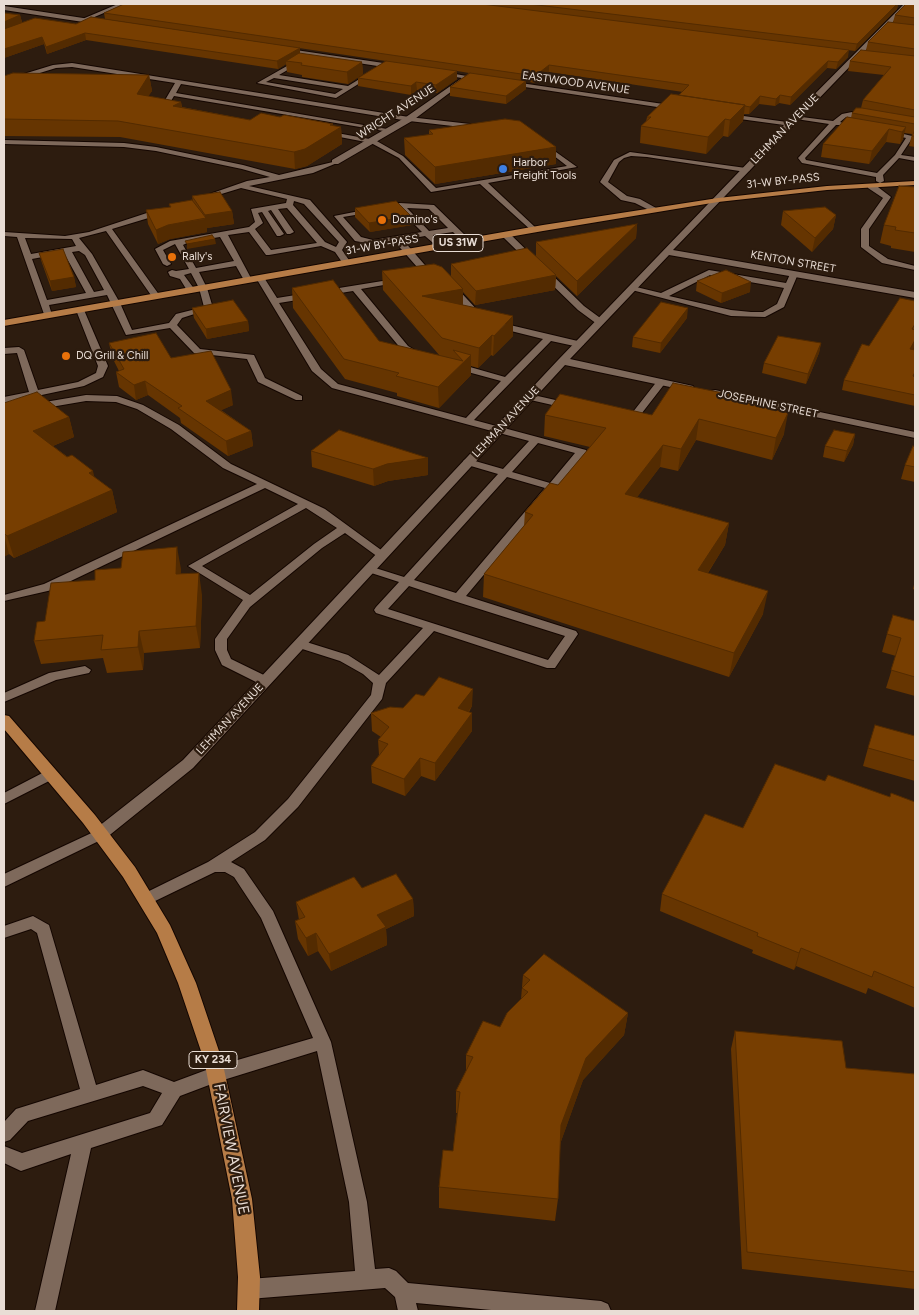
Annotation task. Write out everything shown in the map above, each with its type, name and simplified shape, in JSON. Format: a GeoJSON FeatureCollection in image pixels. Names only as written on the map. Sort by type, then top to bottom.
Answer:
{"type":"FeatureCollection","features":[{"type":"Feature","properties":{"kind":"main road","name":"31-W BY-PASS"},"geometry":{"type":"LineString","coordinates":[[4,321],[80,310],[506,234],[718,200],[817,189],[915,183]]}},
{"type":"Feature","properties":{"kind":"main road","name":"FAIRVIEW AVENUE"},"geometry":{"type":"LineString","coordinates":[[4,720],[100,834],[129,872],[164,930],[187,983],[202,1023],[217,1074],[242,1199],[247,1236],[248,1311]]}},
{"type":"Feature","properties":{"kind":"street","name":"LEHMAN AVENUE"},"geometry":{"type":"LineString","coordinates":[[100,834],[188,764],[579,344],[793,120],[858,55],[889,28],[907,4]]}},
{"type":"Feature","properties":{"kind":"street"},"geometry":{"type":"LineString","coordinates":[[4,8],[110,24]]}},
{"type":"Feature","properties":{"kind":"street"},"geometry":{"type":"LineString","coordinates":[[34,22],[52,15]]}},
{"type":"Feature","properties":{"kind":"street"},"geometry":{"type":"LineString","coordinates":[[272,48],[404,68]]}},
{"type":"Feature","properties":{"kind":"street"},"geometry":{"type":"LineString","coordinates":[[431,72],[486,80]]}},
{"type":"Feature","properties":{"kind":"street","name":"WRIGHT AVENUE"},"geometry":{"type":"LineString","coordinates":[[335,162],[409,119],[468,78]]}},
{"type":"Feature","properties":{"kind":"street","name":"EASTWOOD AVENUE"},"geometry":{"type":"LineString","coordinates":[[496,82],[680,108]]}},
{"type":"Feature","properties":{"kind":"street"},"geometry":{"type":"LineString","coordinates":[[720,114],[793,120]]}},
{"type":"Feature","properties":{"kind":"street","name":"KENTON STREET"},"geometry":{"type":"LineString","coordinates":[[668,252],[915,294]]}},
{"type":"Feature","properties":{"kind":"street","name":"JOSEPHINE STREET"},"geometry":{"type":"LineString","coordinates":[[563,361],[915,435]]}},
{"type":"Feature","properties":{"kind":"lane"},"geometry":{"type":"LineString","coordinates":[[83,20],[122,4]]}},
{"type":"Feature","properties":{"kind":"lane"},"geometry":{"type":"LineString","coordinates":[[311,54],[260,83],[336,96],[386,65]]}},
{"type":"Feature","properties":{"kind":"lane"},"geometry":{"type":"LineString","coordinates":[[298,61],[308,62]]}},
{"type":"Feature","properties":{"kind":"lane"},"geometry":{"type":"LineString","coordinates":[[4,82],[55,66],[72,65],[177,84],[309,102],[409,119],[483,127]]}},
{"type":"Feature","properties":{"kind":"lane"},"geometry":{"type":"LineString","coordinates":[[91,74],[97,69]]}},
{"type":"Feature","properties":{"kind":"lane"},"geometry":{"type":"LineString","coordinates":[[365,71],[374,72]]}},
{"type":"Feature","properties":{"kind":"lane"},"geometry":{"type":"LineString","coordinates":[[273,76],[349,88]]}},
{"type":"Feature","properties":{"kind":"lane"},"geometry":{"type":"LineString","coordinates":[[156,86],[177,84]]}},
{"type":"Feature","properties":{"kind":"lane"},"geometry":{"type":"LineString","coordinates":[[177,84],[164,107],[182,110]]}},
{"type":"Feature","properties":{"kind":"lane"},"geometry":{"type":"LineString","coordinates":[[266,96],[282,87]]}},
{"type":"Feature","properties":{"kind":"lane"},"geometry":{"type":"LineString","coordinates":[[309,102],[321,93]]}},
{"type":"Feature","properties":{"kind":"lane"},"geometry":{"type":"LineString","coordinates":[[171,94],[390,130]]}},
{"type":"Feature","properties":{"kind":"lane"},"geometry":{"type":"LineString","coordinates":[[289,122],[301,115]]}},
{"type":"Feature","properties":{"kind":"lane"},"geometry":{"type":"LineString","coordinates":[[877,117],[844,115],[801,158],[804,162],[879,175]]}},
{"type":"Feature","properties":{"kind":"lane"},"geometry":{"type":"LineString","coordinates":[[793,120],[851,126]]}},
{"type":"Feature","properties":{"kind":"lane"},"geometry":{"type":"LineString","coordinates":[[876,130],[913,135],[879,175]]}},
{"type":"Feature","properties":{"kind":"lane"},"geometry":{"type":"LineString","coordinates":[[320,132],[373,141],[401,157],[434,190],[573,167],[536,139]]}},
{"type":"Feature","properties":{"kind":"lane"},"geometry":{"type":"LineString","coordinates":[[4,142],[124,145],[156,149],[235,165],[280,177]]}},
{"type":"Feature","properties":{"kind":"lane"},"geometry":{"type":"LineString","coordinates":[[652,210],[637,201],[624,198],[604,182],[616,161],[622,157],[630,154],[648,155],[746,170]]}},
{"type":"Feature","properties":{"kind":"lane"},"geometry":{"type":"LineString","coordinates":[[897,156],[915,159]]}},
{"type":"Feature","properties":{"kind":"lane"},"geometry":{"type":"LineString","coordinates":[[200,199],[241,186],[310,171],[335,162]]}},
{"type":"Feature","properties":{"kind":"lane"},"geometry":{"type":"LineString","coordinates":[[879,175],[881,185]]}},
{"type":"Feature","properties":{"kind":"lane"},"geometry":{"type":"LineString","coordinates":[[482,182],[533,230]]}},
{"type":"Feature","properties":{"kind":"lane"},"geometry":{"type":"LineString","coordinates":[[241,186],[290,201],[307,202],[343,242]]}},
{"type":"Feature","properties":{"kind":"lane"},"geometry":{"type":"LineString","coordinates":[[871,186],[887,198],[896,198]]}},
{"type":"Feature","properties":{"kind":"lane"},"geometry":{"type":"LineString","coordinates":[[887,198],[865,229],[864,247],[885,261],[915,268]]}},
{"type":"Feature","properties":{"kind":"lane"},"geometry":{"type":"LineString","coordinates":[[191,290],[183,278],[170,269],[159,249],[170,242],[251,229],[259,222],[254,211],[269,209],[290,201]]}},
{"type":"Feature","properties":{"kind":"lane"},"geometry":{"type":"LineString","coordinates":[[290,201],[322,244]]}},
{"type":"Feature","properties":{"kind":"lane"},"geometry":{"type":"LineString","coordinates":[[358,239],[338,216],[400,205],[431,207],[467,242]]}},
{"type":"Feature","properties":{"kind":"lane"},"geometry":{"type":"LineString","coordinates":[[400,205],[439,246]]}},
{"type":"Feature","properties":{"kind":"lane"},"geometry":{"type":"LineString","coordinates":[[4,234],[21,237],[74,237],[108,229],[174,207]]}},
{"type":"Feature","properties":{"kind":"lane"},"geometry":{"type":"LineString","coordinates":[[269,209],[290,232]]}},
{"type":"Feature","properties":{"kind":"lane"},"geometry":{"type":"LineString","coordinates":[[269,209],[280,234]]}},
{"type":"Feature","properties":{"kind":"lane"},"geometry":{"type":"LineString","coordinates":[[108,229],[156,296]]}},
{"type":"Feature","properties":{"kind":"lane"},"geometry":{"type":"LineString","coordinates":[[251,229],[269,253],[322,244],[338,250],[347,263]]}},
{"type":"Feature","properties":{"kind":"lane"},"geometry":{"type":"LineString","coordinates":[[338,250],[343,242],[358,239],[373,242],[454,229]]}},
{"type":"Feature","properties":{"kind":"lane"},"geometry":{"type":"LineString","coordinates":[[223,234],[248,280]]}},
{"type":"Feature","properties":{"kind":"lane"},"geometry":{"type":"LineString","coordinates":[[506,234],[581,308],[600,322]]}},
{"type":"Feature","properties":{"kind":"lane"},"geometry":{"type":"LineString","coordinates":[[21,237],[48,315]]}},
{"type":"Feature","properties":{"kind":"lane"},"geometry":{"type":"LineString","coordinates":[[74,237],[80,248],[88,254],[116,303],[129,333],[172,325],[179,316],[209,308],[203,288],[179,244],[186,240]]}},
{"type":"Feature","properties":{"kind":"lane"},"geometry":{"type":"LineString","coordinates":[[274,301],[423,276],[408,252],[397,239]]}},
{"type":"Feature","properties":{"kind":"lane"},"geometry":{"type":"LineString","coordinates":[[296,240],[302,248]]}},
{"type":"Feature","properties":{"kind":"lane"},"geometry":{"type":"LineString","coordinates":[[285,242],[291,250]]}},
{"type":"Feature","properties":{"kind":"lane"},"geometry":{"type":"LineString","coordinates":[[27,256],[80,248]]}},
{"type":"Feature","properties":{"kind":"lane"},"geometry":{"type":"LineString","coordinates":[[67,250],[91,295]]}},
{"type":"Feature","properties":{"kind":"lane"},"geometry":{"type":"LineString","coordinates":[[170,269],[193,271],[239,263]]}},
{"type":"Feature","properties":{"kind":"lane"},"geometry":{"type":"LineString","coordinates":[[662,296],[709,272],[789,286]]}},
{"type":"Feature","properties":{"kind":"lane"},"geometry":{"type":"LineString","coordinates":[[632,289],[731,313],[766,314],[781,305],[794,274]]}},
{"type":"Feature","properties":{"kind":"lane"},"geometry":{"type":"LineString","coordinates":[[260,278],[317,371],[335,386],[582,452],[458,598]]}},
{"type":"Feature","properties":{"kind":"lane"},"geometry":{"type":"LineString","coordinates":[[446,282],[477,315],[490,324],[579,344]]}},
{"type":"Feature","properties":{"kind":"lane"},"geometry":{"type":"LineString","coordinates":[[355,288],[405,348],[419,357],[428,359]]}},
{"type":"Feature","properties":{"kind":"lane"},"geometry":{"type":"LineString","coordinates":[[44,303],[109,292]]}},
{"type":"Feature","properties":{"kind":"lane"},"geometry":{"type":"LineString","coordinates":[[4,400],[87,382],[100,375],[103,366],[80,310]]}},
{"type":"Feature","properties":{"kind":"lane"},"geometry":{"type":"LineString","coordinates":[[172,325],[197,351],[251,357],[261,380],[299,398]]}},
{"type":"Feature","properties":{"kind":"lane"},"geometry":{"type":"LineString","coordinates":[[468,421],[549,338]]}},
{"type":"Feature","properties":{"kind":"lane"},"geometry":{"type":"LineString","coordinates":[[4,351],[19,350],[21,352],[34,394]]}},
{"type":"Feature","properties":{"kind":"lane"},"geometry":{"type":"LineString","coordinates":[[445,364],[507,380]]}},
{"type":"Feature","properties":{"kind":"lane"},"geometry":{"type":"LineString","coordinates":[[613,416],[632,420],[662,382]]}},
{"type":"Feature","properties":{"kind":"lane"},"geometry":{"type":"LineString","coordinates":[[529,397],[576,408]]}},
{"type":"Feature","properties":{"kind":"lane"},"geometry":{"type":"LineString","coordinates":[[4,412],[86,398],[117,399],[140,407],[175,427],[227,466],[321,511],[382,555]]}},
{"type":"Feature","properties":{"kind":"lane"},"geometry":{"type":"LineString","coordinates":[[369,569],[405,581],[458,598],[572,634],[552,664],[380,610],[405,581],[536,439]]}},
{"type":"Feature","properties":{"kind":"lane"},"geometry":{"type":"LineString","coordinates":[[468,462],[552,487]]}},
{"type":"Feature","properties":{"kind":"lane"},"geometry":{"type":"LineString","coordinates":[[5,598],[48,587],[266,484]]}},
{"type":"Feature","properties":{"kind":"lane"},"geometry":{"type":"LineString","coordinates":[[252,600],[194,566],[306,504]]}},
{"type":"Feature","properties":{"kind":"lane"},"geometry":{"type":"LineString","coordinates":[[265,681],[226,662],[221,650],[221,639],[246,604],[318,546],[345,528]]}},
{"type":"Feature","properties":{"kind":"lane"},"geometry":{"type":"LineString","coordinates":[[146,899],[213,866],[260,836],[293,803],[377,696],[380,682],[432,626]]}},
{"type":"Feature","properties":{"kind":"lane"},"geometry":{"type":"LineString","coordinates":[[300,644],[344,658],[380,682]]}},
{"type":"Feature","properties":{"kind":"lane"},"geometry":{"type":"LineString","coordinates":[[4,698],[53,676],[86,670]]}},
{"type":"Feature","properties":{"kind":"lane"},"geometry":{"type":"LineString","coordinates":[[4,799],[50,774]]}},
{"type":"Feature","properties":{"kind":"lane"},"geometry":{"type":"LineString","coordinates":[[4,881],[100,834]]}},
{"type":"Feature","properties":{"kind":"lane"},"geometry":{"type":"LineString","coordinates":[[213,866],[227,866],[238,873],[248,884],[268,915],[323,1042],[358,1202],[366,1280]]}},
{"type":"Feature","properties":{"kind":"lane"},"geometry":{"type":"LineString","coordinates":[[4,932],[33,922],[44,929],[90,1094]]}},
{"type":"Feature","properties":{"kind":"lane"},"geometry":{"type":"LineString","coordinates":[[4,1154],[21,1162],[156,1119],[174,1090],[217,1074],[323,1042]]}},
{"type":"Feature","properties":{"kind":"lane"},"geometry":{"type":"LineString","coordinates":[[4,1134],[22,1115],[143,1078],[174,1090]]}},
{"type":"Feature","properties":{"kind":"lane"},"geometry":{"type":"LineString","coordinates":[[45,1311],[83,1142]]}},
{"type":"Feature","properties":{"kind":"lane"},"geometry":{"type":"LineString","coordinates":[[249,1289],[389,1278],[404,1292],[408,1311]]}},
{"type":"Feature","properties":{"kind":"lane"},"geometry":{"type":"LineString","coordinates":[[404,1292],[602,1311]]}},
{"type":"Feature","properties":{"kind":"building"},"geometry":{"type":"Polygon","coordinates":[[[124,4],[482,4],[849,50],[838,62],[828,61],[791,97],[780,95],[776,99],[760,96],[750,107],[679,95],[689,85],[549,65],[535,76],[104,13],[124,4]]]}},
{"type":"Feature","properties":{"kind":"building"},"geometry":{"type":"Polygon","coordinates":[[[529,4],[897,4],[857,44],[529,4]]]}},
{"type":"Feature","properties":{"kind":"building"},"geometry":{"type":"Polygon","coordinates":[[[906,4],[915,4],[915,18],[895,15],[906,4]]]}},
{"type":"Feature","properties":{"kind":"building"},"geometry":{"type":"Polygon","coordinates":[[[4,13],[20,15],[4,22],[4,13]]]}},
{"type":"Feature","properties":{"kind":"building"},"geometry":{"type":"Polygon","coordinates":[[[91,17],[300,48],[277,61],[85,33],[46,47],[42,37],[4,49],[4,29],[35,18],[76,24],[91,17]]]}},
{"type":"Feature","properties":{"kind":"building"},"geometry":{"type":"Polygon","coordinates":[[[888,22],[915,25],[915,49],[868,42],[888,22]]]}},
{"type":"Feature","properties":{"kind":"building"},"geometry":{"type":"Polygon","coordinates":[[[861,50],[915,56],[915,110],[863,100],[891,67],[850,61],[861,50]]]}},
{"type":"Feature","properties":{"kind":"building"},"geometry":{"type":"Polygon","coordinates":[[[299,53],[362,62],[347,72],[286,61],[299,53]]]}},
{"type":"Feature","properties":{"kind":"building"},"geometry":{"type":"Polygon","coordinates":[[[386,61],[457,71],[436,85],[416,82],[411,86],[358,78],[386,61]]]}},
{"type":"Feature","properties":{"kind":"building"},"geometry":{"type":"Polygon","coordinates":[[[13,73],[149,75],[137,94],[181,102],[173,106],[250,120],[261,113],[280,117],[284,115],[341,127],[305,149],[294,152],[118,121],[4,119],[4,76],[13,73]]]}},
{"type":"Feature","properties":{"kind":"building"},"geometry":{"type":"Polygon","coordinates":[[[470,73],[526,81],[506,96],[450,87],[470,73]]]}},
{"type":"Feature","properties":{"kind":"building"},"geometry":{"type":"Polygon","coordinates":[[[671,94],[745,105],[730,120],[725,119],[708,137],[641,126],[651,117],[647,117],[671,94]]]}},
{"type":"Feature","properties":{"kind":"building"},"geometry":{"type":"Polygon","coordinates":[[[856,108],[915,117],[915,124],[852,113],[856,108]]]}},
{"type":"Feature","properties":{"kind":"building"},"geometry":{"type":"Polygon","coordinates":[[[847,117],[906,127],[902,132],[889,129],[872,151],[823,144],[847,117]]]}},
{"type":"Feature","properties":{"kind":"building"},"geometry":{"type":"Polygon","coordinates":[[[505,119],[520,121],[556,147],[435,167],[404,138],[433,134],[429,130],[505,119]]]}},
{"type":"Feature","properties":{"kind":"building"},"geometry":{"type":"Polygon","coordinates":[[[899,186],[915,187],[915,233],[895,230],[896,227],[884,225],[899,186]]]}},
{"type":"Feature","properties":{"kind":"building"},"geometry":{"type":"Polygon","coordinates":[[[220,192],[232,211],[205,215],[192,196],[220,192]]]}},
{"type":"Feature","properties":{"kind":"building"},"geometry":{"type":"Polygon","coordinates":[[[192,200],[206,218],[168,225],[156,230],[146,210],[171,207],[169,204],[192,200]]]}},
{"type":"Feature","properties":{"kind":"building"},"geometry":{"type":"Polygon","coordinates":[[[396,201],[411,216],[369,223],[355,208],[396,201]]]}},
{"type":"Feature","properties":{"kind":"building"},"geometry":{"type":"Polygon","coordinates":[[[825,207],[836,215],[815,238],[783,211],[825,207]]]}},
{"type":"Feature","properties":{"kind":"building"},"geometry":{"type":"Polygon","coordinates":[[[637,224],[577,281],[536,242],[637,224]]]}},
{"type":"Feature","properties":{"kind":"building"},"geometry":{"type":"Polygon","coordinates":[[[212,235],[215,239],[187,244],[185,241],[212,235]]]}},
{"type":"Feature","properties":{"kind":"building"},"geometry":{"type":"Polygon","coordinates":[[[527,248],[556,275],[476,291],[451,264],[527,248]]]}},
{"type":"Feature","properties":{"kind":"building"},"geometry":{"type":"Polygon","coordinates":[[[63,249],[74,277],[50,281],[39,253],[63,249]]]}},
{"type":"Feature","properties":{"kind":"building"},"geometry":{"type":"Polygon","coordinates":[[[434,264],[442,267],[463,289],[422,296],[513,316],[494,336],[492,335],[479,348],[442,338],[382,271],[434,264]]]}},
{"type":"Feature","properties":{"kind":"building"},"geometry":{"type":"Polygon","coordinates":[[[726,270],[751,282],[722,293],[697,281],[726,270]]]}},
{"type":"Feature","properties":{"kind":"building"},"geometry":{"type":"Polygon","coordinates":[[[333,280],[379,341],[463,361],[453,350],[471,355],[438,387],[396,376],[399,373],[344,359],[292,288],[333,280]]]}},
{"type":"Feature","properties":{"kind":"building"},"geometry":{"type":"Polygon","coordinates":[[[900,298],[915,301],[915,324],[912,329],[915,330],[915,340],[910,349],[915,350],[915,372],[913,376],[915,377],[915,395],[844,380],[862,344],[869,346],[900,298]]]}},
{"type":"Feature","properties":{"kind":"building"},"geometry":{"type":"Polygon","coordinates":[[[233,300],[248,321],[206,329],[192,308],[233,300]]]}},
{"type":"Feature","properties":{"kind":"building"},"geometry":{"type":"Polygon","coordinates":[[[661,302],[688,308],[661,343],[633,337],[661,302]]]}},
{"type":"Feature","properties":{"kind":"building"},"geometry":{"type":"Polygon","coordinates":[[[156,333],[171,358],[211,351],[231,390],[206,401],[251,431],[226,441],[178,408],[182,406],[145,381],[134,385],[116,372],[124,369],[109,343],[156,333]]]}},
{"type":"Feature","properties":{"kind":"building"},"geometry":{"type":"Polygon","coordinates":[[[778,336],[821,343],[808,374],[764,363],[778,336]]]}},
{"type":"Feature","properties":{"kind":"building"},"geometry":{"type":"Polygon","coordinates":[[[673,383],[733,395],[730,399],[788,413],[776,438],[699,419],[681,449],[663,445],[625,494],[729,523],[698,570],[768,591],[734,653],[484,574],[533,515],[525,512],[550,483],[558,485],[606,428],[545,415],[560,394],[652,415],[673,383]]]}},
{"type":"Feature","properties":{"kind":"building"},"geometry":{"type":"Polygon","coordinates":[[[37,392],[69,417],[33,431],[67,457],[72,455],[93,471],[89,473],[112,490],[7,536],[4,533],[4,403],[37,392]]]}},
{"type":"Feature","properties":{"kind":"building"},"geometry":{"type":"Polygon","coordinates":[[[339,430],[428,458],[387,464],[373,469],[311,451],[339,430]]]}},
{"type":"Feature","properties":{"kind":"building"},"geometry":{"type":"Polygon","coordinates":[[[834,430],[855,434],[847,451],[825,446],[834,430]]]}},
{"type":"Feature","properties":{"kind":"building"},"geometry":{"type":"Polygon","coordinates":[[[913,446],[915,447],[915,467],[905,465],[913,446]]]}},
{"type":"Feature","properties":{"kind":"building"},"geometry":{"type":"Polygon","coordinates":[[[177,547],[176,574],[199,573],[196,626],[139,631],[138,647],[101,650],[103,635],[34,641],[37,622],[45,621],[51,583],[95,580],[95,570],[121,568],[123,552],[177,547]]]}},
{"type":"Feature","properties":{"kind":"building"},"geometry":{"type":"Polygon","coordinates":[[[893,615],[915,621],[915,677],[891,670],[901,638],[887,634],[893,615]]]}},
{"type":"Feature","properties":{"kind":"building"},"geometry":{"type":"Polygon","coordinates":[[[439,677],[473,689],[458,708],[472,713],[435,763],[420,758],[404,779],[371,766],[388,744],[378,740],[389,727],[371,713],[390,707],[403,708],[416,694],[424,696],[439,677]]]}},
{"type":"Feature","properties":{"kind":"building"},"geometry":{"type":"Polygon","coordinates":[[[875,725],[915,736],[915,761],[868,748],[875,725]]]}},
{"type":"Feature","properties":{"kind":"building"},"geometry":{"type":"Polygon","coordinates":[[[775,764],[825,781],[828,775],[890,797],[891,793],[915,802],[915,988],[874,971],[872,977],[801,948],[799,953],[757,936],[758,933],[662,894],[705,814],[743,828],[775,764]]]}},
{"type":"Feature","properties":{"kind":"building"},"geometry":{"type":"Polygon","coordinates":[[[396,874],[413,899],[377,915],[386,927],[329,954],[316,933],[306,938],[295,921],[305,917],[296,902],[354,877],[362,888],[396,874]]]}},
{"type":"Feature","properties":{"kind":"building"},"geometry":{"type":"Polygon","coordinates":[[[544,954],[628,1013],[586,1058],[561,1125],[558,1199],[439,1187],[443,1150],[453,1151],[460,1092],[456,1091],[473,1057],[466,1055],[483,1021],[500,1027],[507,1013],[528,992],[522,988],[530,980],[523,975],[544,954]]]}},
{"type":"Feature","properties":{"kind":"building"},"geometry":{"type":"Polygon","coordinates":[[[735,1031],[842,1041],[846,1068],[915,1074],[915,1272],[747,1252],[735,1031]]]}},
{"type":"Feature","properties":{"kind":"place","name":"Harbor Freight Tools"},"geometry":{"type":"Point","coordinates":[503,169]}},
{"type":"Feature","properties":{"kind":"place","name":"Domino's"},"geometry":{"type":"Point","coordinates":[382,220]}},
{"type":"Feature","properties":{"kind":"place","name":"Rally's"},"geometry":{"type":"Point","coordinates":[172,257]}},
{"type":"Feature","properties":{"kind":"place","name":"DQ Grill & Chill"},"geometry":{"type":"Point","coordinates":[66,356]}}]}
